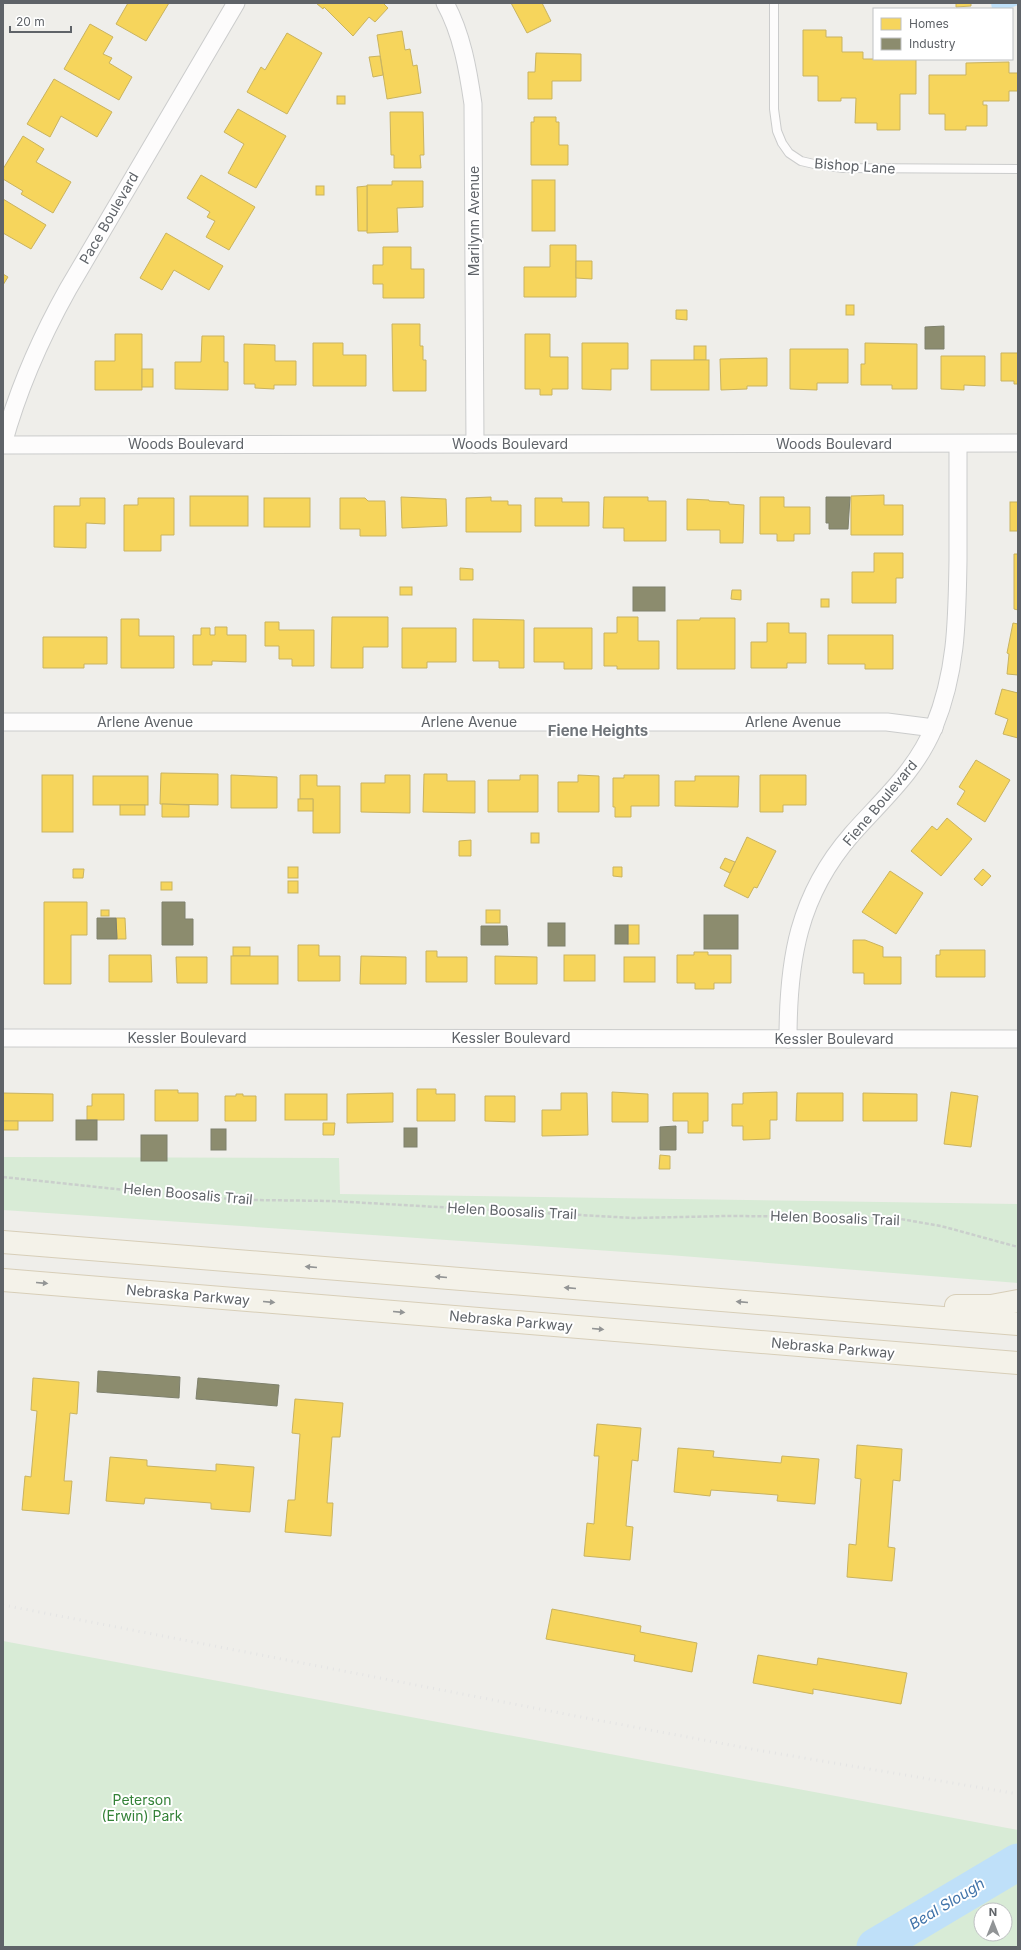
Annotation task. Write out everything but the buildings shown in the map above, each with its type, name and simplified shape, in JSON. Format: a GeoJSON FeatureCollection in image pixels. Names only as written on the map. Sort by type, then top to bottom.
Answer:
{"type":"FeatureCollection","features":[{"type":"Feature","properties":{"kind":"main road"},"geometry":{"type":"LineString","coordinates":[[3,1242],[1018,1324]]}},
{"type":"Feature","properties":{"kind":"main road","name":"Nebraska Parkway"},"geometry":{"type":"LineString","coordinates":[[3,1280],[1018,1363]]}},
{"type":"Feature","properties":{"kind":"main road"},"geometry":{"type":"LineString","coordinates":[[772,1304],[991,1306],[1018,1301]]}},
{"type":"Feature","properties":{"kind":"street","name":"Pace Boulevard"},"geometry":{"type":"LineString","coordinates":[[3,444],[18,394],[44,333],[68,289],[236,3]]}},
{"type":"Feature","properties":{"kind":"street","name":"Marilynn Avenue"},"geometry":{"type":"LineString","coordinates":[[445,3],[452,15],[462,44],[469,74],[473,104],[475,444]]}},
{"type":"Feature","properties":{"kind":"street","name":"Woods Boulevard"},"geometry":{"type":"LineString","coordinates":[[3,444],[1018,443]]}},
{"type":"Feature","properties":{"kind":"street","name":"Fiene Boulevard"},"geometry":{"type":"LineString","coordinates":[[788,1039],[792,965],[802,922],[812,897],[824,875],[851,836],[905,777],[918,759],[934,728],[949,682],[956,635],[958,444]]}},
{"type":"Feature","properties":{"kind":"street","name":"Arlene Avenue"},"geometry":{"type":"LineString","coordinates":[[3,722],[887,722],[934,728]]}},
{"type":"Feature","properties":{"kind":"street","name":"Kessler Boulevard"},"geometry":{"type":"LineString","coordinates":[[3,1038],[1018,1039]]}},
{"type":"Feature","properties":{"kind":"lane","name":"Bishop Lane"},"geometry":{"type":"LineString","coordinates":[[774,3],[773,88],[777,131],[782,143],[789,153],[801,161],[844,168],[1018,168]]}},
{"type":"Feature","properties":{"kind":"path","name":"Helen Boosalis Trail"},"geometry":{"type":"LineString","coordinates":[[3,1177],[182,1196],[252,1200],[332,1201],[633,1218],[727,1216],[889,1217],[941,1226],[1018,1247]]}},
{"type":"Feature","properties":{"kind":"green space"},"geometry":{"type":"Polygon","coordinates":[[[3,1157],[339,1158],[340,1194],[1018,1204],[1018,1283],[669,1255],[3,1210],[3,1157]]]}},
{"type":"Feature","properties":{"kind":"green space","name":"Peterson (Erwin) Park"},"geometry":{"type":"Polygon","coordinates":[[[3,1641],[1018,1830],[1018,1947],[3,1947],[3,1641]]]}},
{"type":"Feature","properties":{"kind":"water"},"geometry":{"type":"Polygon","coordinates":[[[991,3],[1018,3],[1018,5],[1010,8],[992,8],[991,3]]]}},
{"type":"Feature","properties":{"kind":"waterway","name":"Beal Slough"},"geometry":{"type":"LineString","coordinates":[[875,1947],[1018,1862]]}},
{"type":"Feature","properties":{"kind":"railway"},"geometry":{"type":"LineString","coordinates":[[3,1605],[757,1750],[1018,1794]]}},
{"type":"Feature","properties":{"kind":"district","name":"Fiene Heights"},"geometry":{"type":"Point","coordinates":[598,731]}}]}
